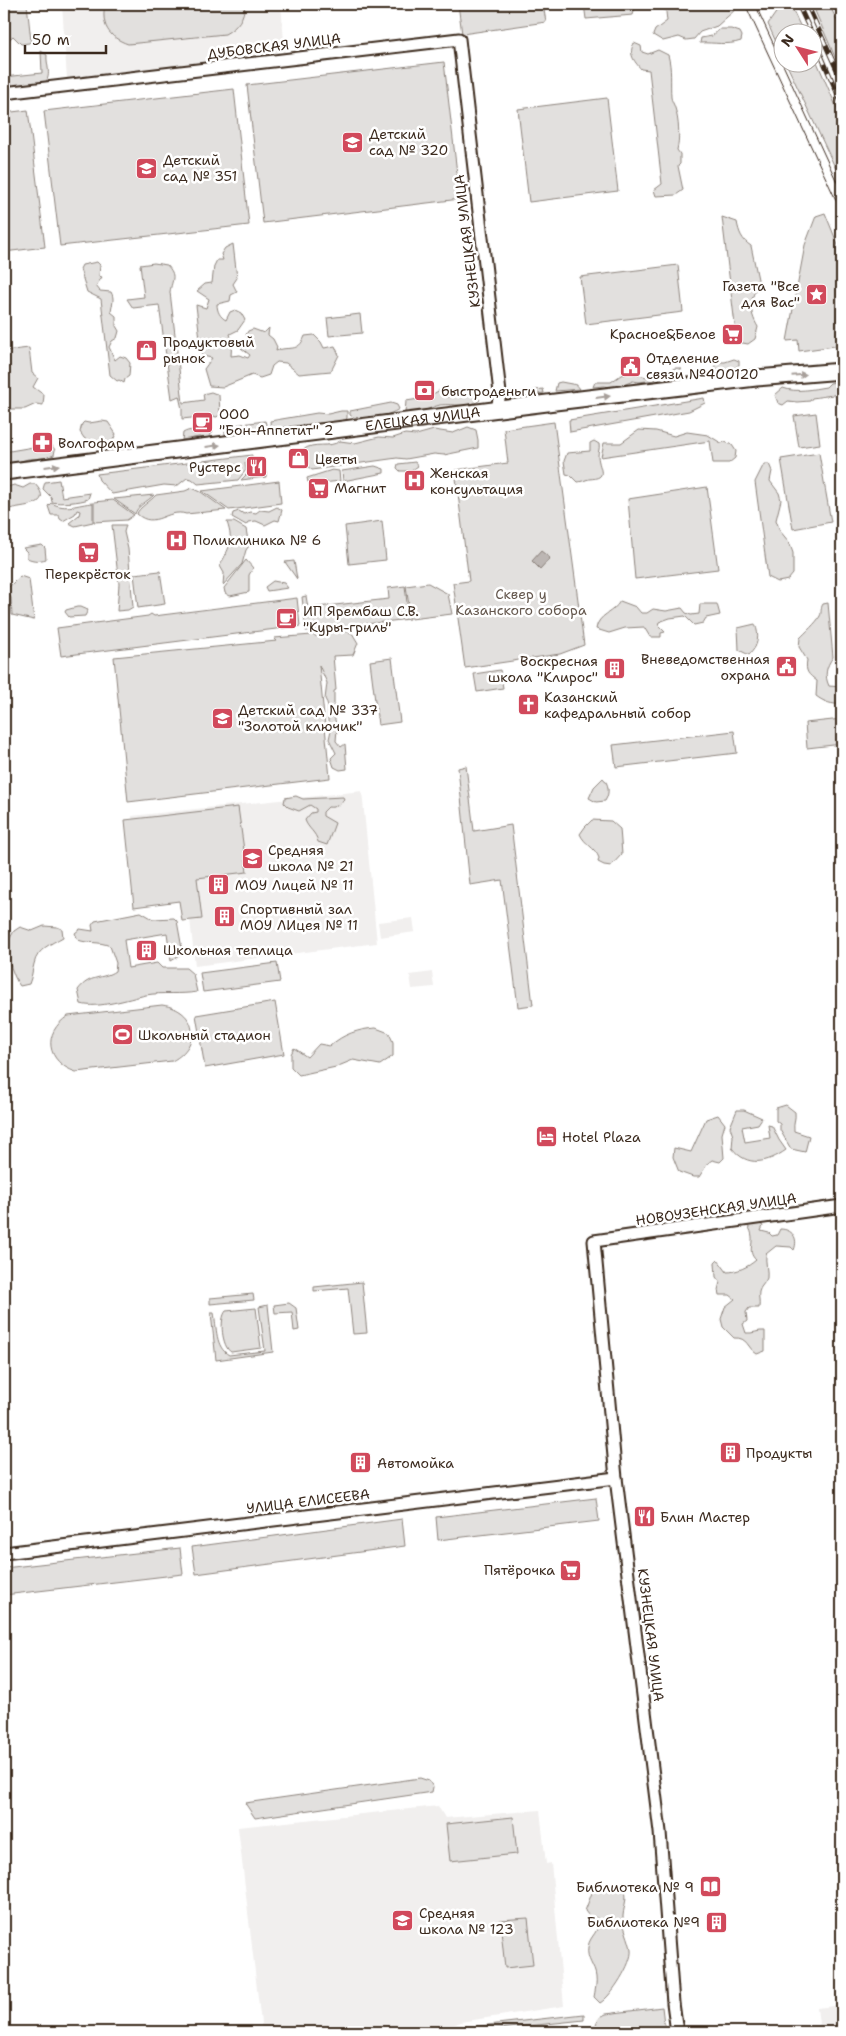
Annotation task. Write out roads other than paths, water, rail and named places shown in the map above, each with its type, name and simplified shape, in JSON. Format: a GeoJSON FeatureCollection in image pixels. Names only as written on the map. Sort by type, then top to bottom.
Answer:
{"type":"FeatureCollection","features":[{"type":"Feature","properties":{"kind":"main road","name":"ЕЛЕЦКАЯ УЛИЦА"},"geometry":{"type":"LineString","coordinates":[[4,472],[756,378],[842,371]]}},
{"type":"Feature","properties":{"kind":"street","name":"ДУБОВСКАЯ УЛИЦА"},"geometry":{"type":"LineString","coordinates":[[4,93],[459,39]]}},
{"type":"Feature","properties":{"kind":"street","name":"КУЗНЕЦКАЯ УЛИЦА"},"geometry":{"type":"LineString","coordinates":[[459,39],[500,393],[497,410]]}},
{"type":"Feature","properties":{"kind":"street","name":"НОВОУЗЕНСКАЯ УЛИЦА"},"geometry":{"type":"LineString","coordinates":[[594,1241],[842,1206]]}},
{"type":"Feature","properties":{"kind":"street","name":"КУЗНЕЦКАЯ УЛИЦА"},"geometry":{"type":"LineString","coordinates":[[594,1241],[616,1478],[660,1832],[677,2032]]}},
{"type":"Feature","properties":{"kind":"street","name":"УЛИЦА ЕЛИСЕЕВА"},"geometry":{"type":"LineString","coordinates":[[4,1553],[616,1478]]}},
{"type":"Feature","properties":{"kind":"tram line"},"geometry":{"type":"LineString","coordinates":[[745,4],[842,213]]}},
{"type":"Feature","properties":{"kind":"tram line"},"geometry":{"type":"LineString","coordinates":[[755,4],[842,193]]}},
{"type":"Feature","properties":{"kind":"railway"},"geometry":{"type":"LineString","coordinates":[[798,4],[806,22]]}},
{"type":"Feature","properties":{"kind":"railway"},"geometry":{"type":"LineString","coordinates":[[807,4],[842,81]]}},
{"type":"Feature","properties":{"kind":"railway"},"geometry":{"type":"LineString","coordinates":[[824,62],[842,104]]}},
{"type":"Feature","properties":{"kind":"place","name":"Детский сад № 320"},"geometry":{"type":"Point","coordinates":[353,142]}},
{"type":"Feature","properties":{"kind":"place","name":"Детский сад № 351"},"geometry":{"type":"Point","coordinates":[147,168]}},
{"type":"Feature","properties":{"kind":"place","name":"Газета \"Все для Вас\""},"geometry":{"type":"Point","coordinates":[816,294]}},
{"type":"Feature","properties":{"kind":"place","name":"Красное&Белое"},"geometry":{"type":"Point","coordinates":[732,334]}},
{"type":"Feature","properties":{"kind":"place","name":"Продуктовый рынок"},"geometry":{"type":"Point","coordinates":[147,350]}},
{"type":"Feature","properties":{"kind":"place","name":"Отделение связи №400120"},"geometry":{"type":"Point","coordinates":[630,366]}},
{"type":"Feature","properties":{"kind":"place","name":"быстроденьги"},"geometry":{"type":"Point","coordinates":[425,391]}},
{"type":"Feature","properties":{"kind":"place","name":"ООО \"Бон-Аппетит\" 2"},"geometry":{"type":"Point","coordinates":[203,422]}},
{"type":"Feature","properties":{"kind":"place","name":"Волгофарм"},"geometry":{"type":"Point","coordinates":[42,443]}},
{"type":"Feature","properties":{"kind":"place","name":"Цветы"},"geometry":{"type":"Point","coordinates":[299,459]}},
{"type":"Feature","properties":{"kind":"place","name":"Рустерс"},"geometry":{"type":"Point","coordinates":[257,467]}},
{"type":"Feature","properties":{"kind":"place","name":"Женская консультация"},"geometry":{"type":"Point","coordinates":[414,481]}},
{"type":"Feature","properties":{"kind":"place","name":"Магнит"},"geometry":{"type":"Point","coordinates":[318,488]}},
{"type":"Feature","properties":{"kind":"place","name":"Поликлиника № 6"},"geometry":{"type":"Point","coordinates":[177,540]}},
{"type":"Feature","properties":{"kind":"place","name":"Перекрёсток"},"geometry":{"type":"Point","coordinates":[88,552]}},
{"type":"Feature","properties":{"kind":"place","name":"ИП Ярембаш С.В. \"Куры-гриль\""},"geometry":{"type":"Point","coordinates":[287,619]}},
{"type":"Feature","properties":{"kind":"place","name":"Вневедомственная охрана"},"geometry":{"type":"Point","coordinates":[786,667]}},
{"type":"Feature","properties":{"kind":"place","name":"Воскресная школа \"Клирос\""},"geometry":{"type":"Point","coordinates":[614,669]}},
{"type":"Feature","properties":{"kind":"place","name":"Казанский кафедральный собор"},"geometry":{"type":"Point","coordinates":[528,705]}},
{"type":"Feature","properties":{"kind":"place","name":"Детский сад № 337 \"Золотой ключик\""},"geometry":{"type":"Point","coordinates":[222,718]}},
{"type":"Feature","properties":{"kind":"place","name":"Средняя школа № 21"},"geometry":{"type":"Point","coordinates":[252,858]}},
{"type":"Feature","properties":{"kind":"place","name":"МОУ Лицей № 11"},"geometry":{"type":"Point","coordinates":[219,885]}},
{"type":"Feature","properties":{"kind":"place","name":"Спортивный зал МОУ ЛИцея № 11"},"geometry":{"type":"Point","coordinates":[224,917]}},
{"type":"Feature","properties":{"kind":"place","name":"Школьная теплица"},"geometry":{"type":"Point","coordinates":[147,950]}},
{"type":"Feature","properties":{"kind":"place","name":"Школьный стадион"},"geometry":{"type":"Point","coordinates":[122,1035]}},
{"type":"Feature","properties":{"kind":"place","name":"Hotel Plaza"},"geometry":{"type":"Point","coordinates":[546,1137]}},
{"type":"Feature","properties":{"kind":"place","name":"Продукты"},"geometry":{"type":"Point","coordinates":[730,1453]}},
{"type":"Feature","properties":{"kind":"place","name":"Автомойка"},"geometry":{"type":"Point","coordinates":[361,1463]}},
{"type":"Feature","properties":{"kind":"place","name":"Блин Мастер"},"geometry":{"type":"Point","coordinates":[644,1517]}},
{"type":"Feature","properties":{"kind":"place","name":"Пятёрочка"},"geometry":{"type":"Point","coordinates":[571,1570]}},
{"type":"Feature","properties":{"kind":"place","name":"Библиотека № 9"},"geometry":{"type":"Point","coordinates":[710,1887]}},
{"type":"Feature","properties":{"kind":"place","name":"Средняя школа № 123"},"geometry":{"type":"Point","coordinates":[403,1921]}},
{"type":"Feature","properties":{"kind":"place","name":"Библиотека №9"},"geometry":{"type":"Point","coordinates":[716,1922]}},
{"type":"Feature","properties":{"kind":"park label","name":"Сквер у Казанского собора"},"geometry":{"type":"Point","coordinates":[521,602]}}]}
